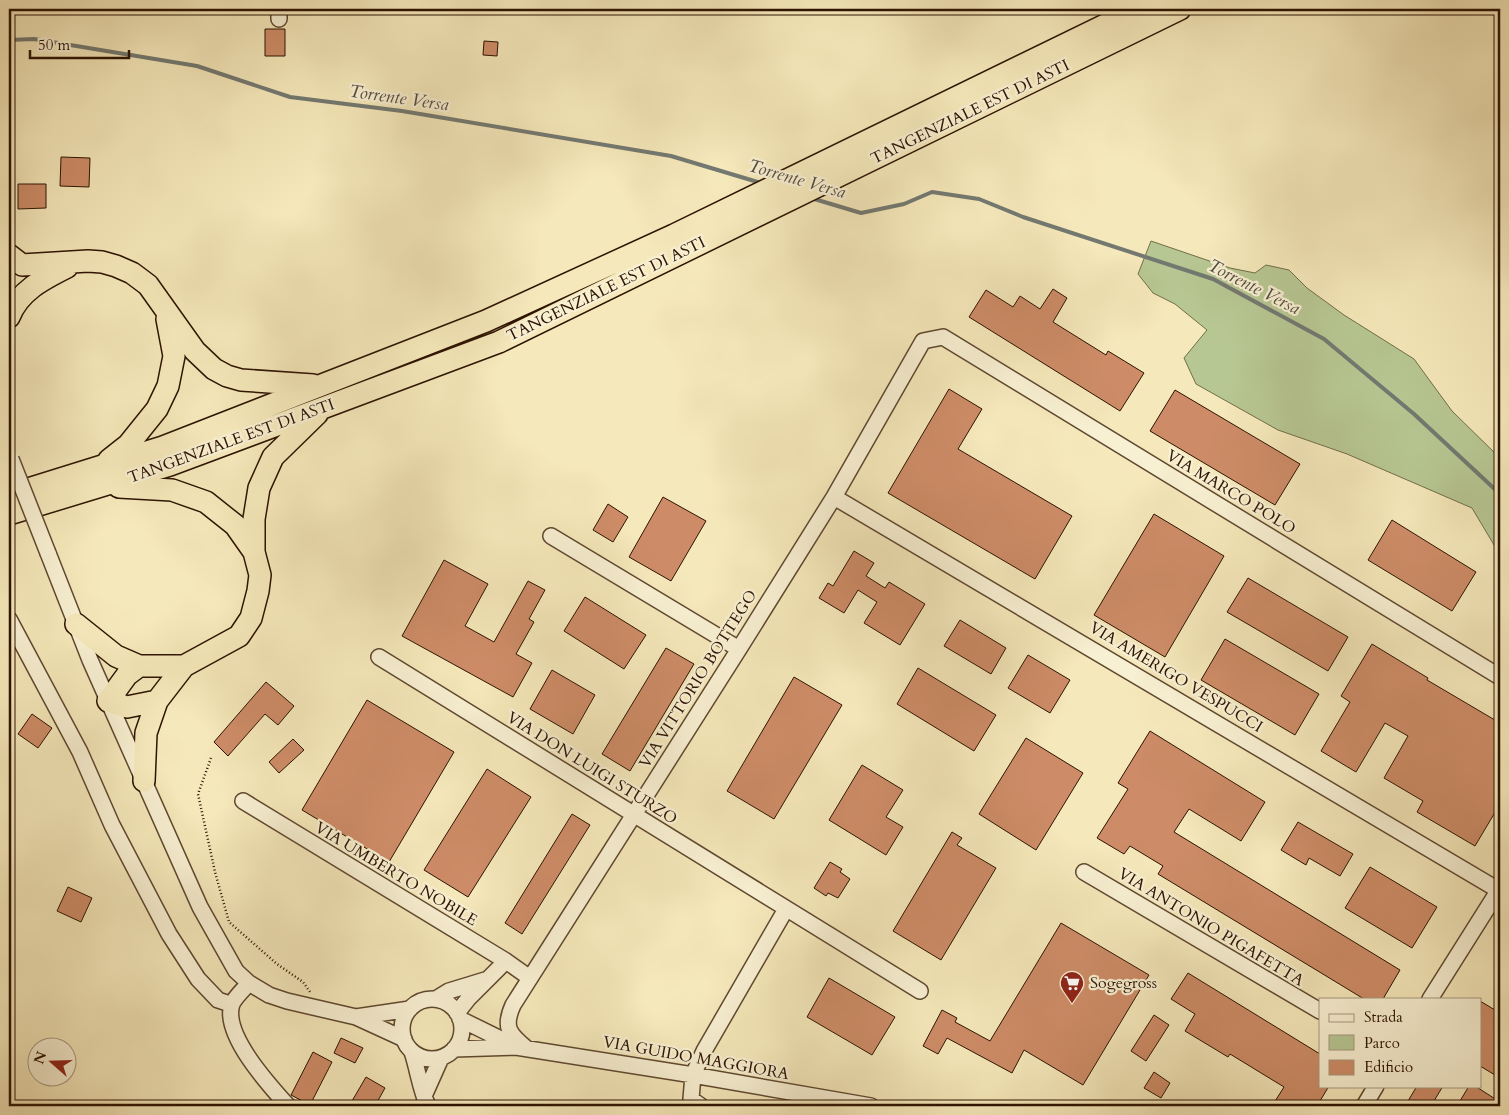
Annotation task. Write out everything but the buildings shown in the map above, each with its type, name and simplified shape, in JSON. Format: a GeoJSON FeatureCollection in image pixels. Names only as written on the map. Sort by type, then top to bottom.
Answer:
{"type":"FeatureCollection","features":[{"type":"Feature","properties":{"kind":"highway","name":"TANGENZIALE EST DI ASTI"},"geometry":{"type":"LineString","coordinates":[[9,514],[99,477],[163,447],[486,320],[674,235],[1138,9]]}},
{"type":"Feature","properties":{"kind":"highway","name":"TANGENZIALE EST DI ASTI"},"geometry":{"type":"LineString","coordinates":[[9,495],[99,477],[170,466],[499,342],[1180,9]]}},
{"type":"Feature","properties":{"kind":"highway"},"geometry":{"type":"LineString","coordinates":[[13,265],[102,262],[132,273],[148,285],[194,351],[204,361],[227,376],[258,382],[321,385]]}},
{"type":"Feature","properties":{"kind":"highway"},"geometry":{"type":"LineString","coordinates":[[10,309],[37,282],[74,263]]}},
{"type":"Feature","properties":{"kind":"highway"},"geometry":{"type":"LineString","coordinates":[[99,477],[157,409],[168,386],[174,356],[166,311]]}},
{"type":"Feature","properties":{"kind":"highway"},"geometry":{"type":"LineString","coordinates":[[144,781],[146,733],[157,701],[184,666],[239,636],[251,618],[260,575],[254,552],[254,519],[259,488],[273,457],[302,427],[325,407]]}},
{"type":"Feature","properties":{"kind":"highway"},"geometry":{"type":"LineString","coordinates":[[99,477],[172,490],[206,502],[236,525],[254,552]]}},
{"type":"Feature","properties":{"kind":"highway"},"geometry":{"type":"LineString","coordinates":[[76,624],[116,656],[139,666],[184,666]]}},
{"type":"Feature","properties":{"kind":"highway"},"geometry":{"type":"LineString","coordinates":[[139,666],[127,675],[108,701],[128,707],[157,701]]}},
{"type":"Feature","properties":{"kind":"street","name":"VIA VITTORIO BOTTEGO"},"geometry":{"type":"LineString","coordinates":[[521,1047],[508,1028],[509,1014],[530,978],[834,497],[923,341],[943,337]]}},
{"type":"Feature","properties":{"kind":"street","name":"VIA MARCO POLO"},"geometry":{"type":"LineString","coordinates":[[943,337],[1500,677]]}},
{"type":"Feature","properties":{"kind":"street"},"geometry":{"type":"LineString","coordinates":[[10,455],[108,701],[200,907],[236,971],[249,983],[269,995],[356,1017],[408,1046],[421,1057],[430,1059],[440,1058],[454,1050],[461,1035],[458,1016],[448,1004],[436,1000],[426,1000],[418,1003],[410,1009],[402,1023],[408,1046],[419,1073],[426,1102]]}},
{"type":"Feature","properties":{"kind":"street","name":"VIA AMERIGO VESPUCCI"},"geometry":{"type":"LineString","coordinates":[[834,497],[1500,889]]}},
{"type":"Feature","properties":{"kind":"street"},"geometry":{"type":"LineString","coordinates":[[552,536],[739,650]]}},
{"type":"Feature","properties":{"kind":"street"},"geometry":{"type":"LineString","coordinates":[[9,619],[80,752],[112,825],[169,934],[198,979],[218,1000],[232,1003]]}},
{"type":"Feature","properties":{"kind":"street","name":"VIA DON LUIGI STURZO"},"geometry":{"type":"LineString","coordinates":[[378,657],[920,992]]}},
{"type":"Feature","properties":{"kind":"street","name":"VIA UMBERTO NOBILE"},"geometry":{"type":"LineString","coordinates":[[243,801],[506,961],[530,978]]}},
{"type":"Feature","properties":{"kind":"street","name":"VIA ANTONIO PIGAFETTA"},"geometry":{"type":"LineString","coordinates":[[1084,872],[1319,1011]]}},
{"type":"Feature","properties":{"kind":"street"},"geometry":{"type":"LineString","coordinates":[[1431,998],[1500,889]]}},
{"type":"Feature","properties":{"kind":"street"},"geometry":{"type":"LineString","coordinates":[[700,1106],[691,1099],[693,1074],[704,1051],[786,909]]}},
{"type":"Feature","properties":{"kind":"street"},"geometry":{"type":"LineString","coordinates":[[458,1016],[487,979],[506,961]]}},
{"type":"Feature","properties":{"kind":"street"},"geometry":{"type":"LineString","coordinates":[[436,1000],[449,991],[487,979]]}},
{"type":"Feature","properties":{"kind":"street"},"geometry":{"type":"LineString","coordinates":[[249,983],[232,1003],[230,1020],[239,1041],[263,1078],[288,1106]]}},
{"type":"Feature","properties":{"kind":"street"},"geometry":{"type":"LineString","coordinates":[[356,1017],[410,1009]]}},
{"type":"Feature","properties":{"kind":"street","name":"VIA GUIDO MAGGIORA"},"geometry":{"type":"LineString","coordinates":[[458,1016],[521,1047]]}},
{"type":"Feature","properties":{"kind":"street","name":"VIA GUIDO MAGGIORA"},"geometry":{"type":"LineString","coordinates":[[454,1050],[521,1047],[693,1074],[870,1106]]}},
{"type":"Feature","properties":{"kind":"street"},"geometry":{"type":"LineString","coordinates":[[426,1102],[440,1058]]}},
{"type":"Feature","properties":{"kind":"street"},"geometry":{"type":"LineString","coordinates":[[1364,1106],[1375,1088]]}},
{"type":"Feature","properties":{"kind":"street"},"geometry":{"type":"LineString","coordinates":[[802,1094],[823,1106]]}},
{"type":"Feature","properties":{"kind":"path"},"geometry":{"type":"LineString","coordinates":[[211,758],[198,794],[215,872],[229,922],[277,964],[303,982],[323,1009]]}},
{"type":"Feature","properties":{"kind":"green space"},"geometry":{"type":"Polygon","coordinates":[[[1151,241],[1230,268],[1255,273],[1266,265],[1289,270],[1307,288],[1344,315],[1414,359],[1452,411],[1500,458],[1500,555],[1472,508],[1347,454],[1278,430],[1196,384],[1184,358],[1207,330],[1175,304],[1153,293],[1138,274],[1151,241]]]}},
{"type":"Feature","properties":{"kind":"waterway","name":"Torrente Versa"},"geometry":{"type":"LineString","coordinates":[[9,40],[34,39],[197,66],[290,97],[402,111],[671,156],[761,183]]}},
{"type":"Feature","properties":{"kind":"waterway","name":"Torrente Versa"},"geometry":{"type":"LineString","coordinates":[[811,198],[861,213],[904,204],[932,192],[979,199],[1023,217],[1213,279],[1324,339],[1414,414],[1500,494]]}},
{"type":"Feature","properties":{"kind":"place","name":"Sogegross"},"geometry":{"type":"Point","coordinates":[1072,1004]}}]}
